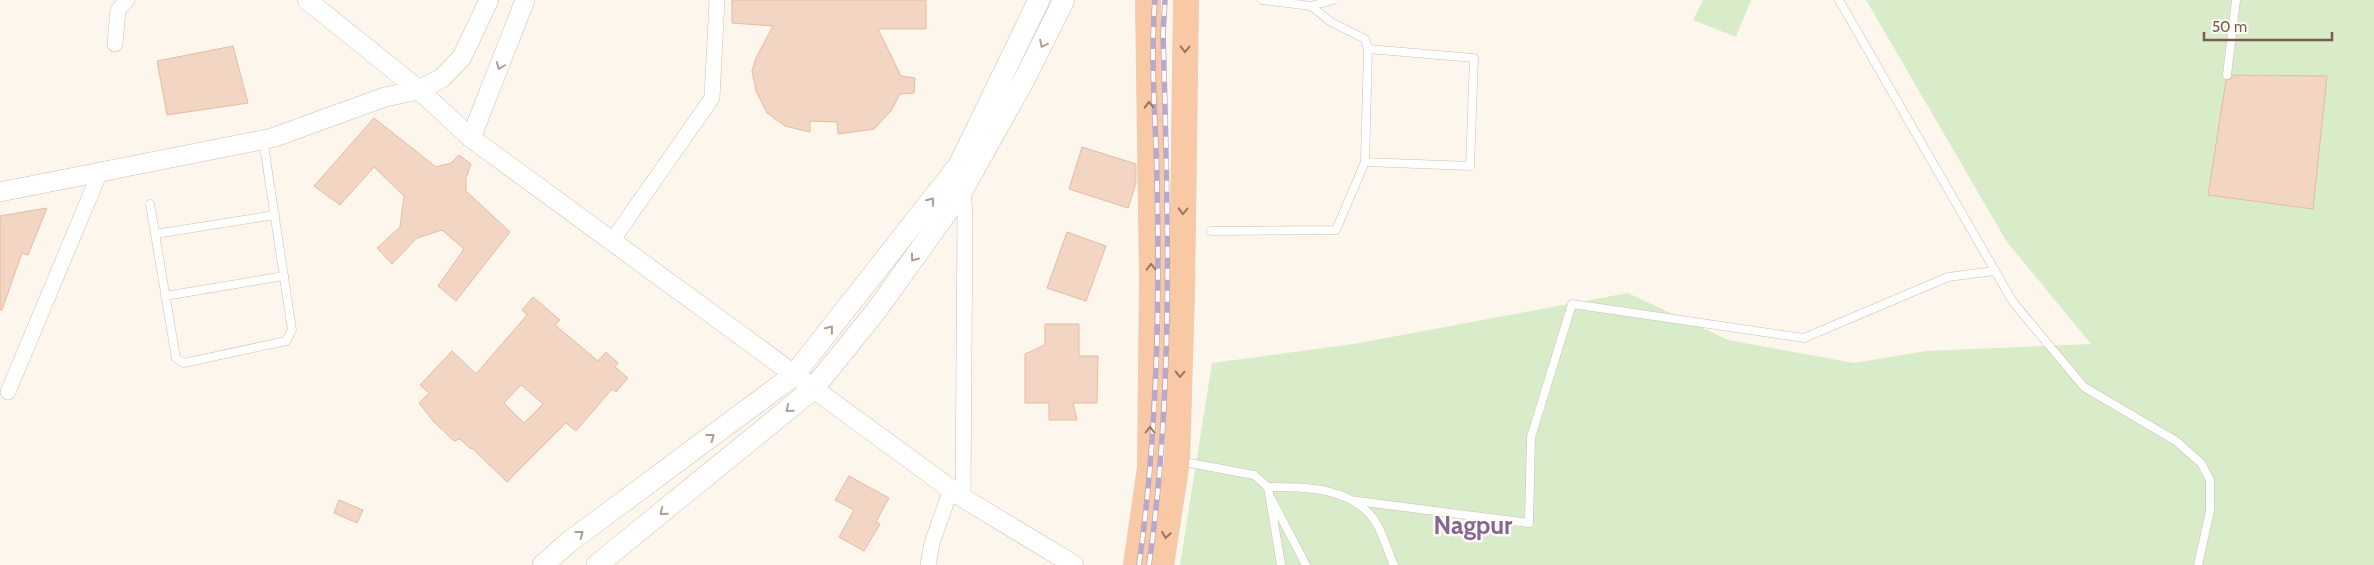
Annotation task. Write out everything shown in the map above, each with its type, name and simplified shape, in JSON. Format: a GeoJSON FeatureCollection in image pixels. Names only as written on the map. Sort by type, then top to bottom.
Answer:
{"type":"FeatureCollection","features":[{"type":"Feature","properties":{"kind":"highway"},"geometry":{"type":"LineString","coordinates":[[1148,0],[1152,278],[1164,458]]}},
{"type":"Feature","properties":{"kind":"highway"},"geometry":{"type":"LineString","coordinates":[[1161,565],[1164,458],[1182,291],[1186,0]]}},
{"type":"Feature","properties":{"kind":"highway"},"geometry":{"type":"LineString","coordinates":[[1136,565],[1150,468],[1164,458]]}},
{"type":"Feature","properties":{"kind":"main road"},"geometry":{"type":"LineString","coordinates":[[553,562],[794,375],[959,165],[1039,0]]}},
{"type":"Feature","properties":{"kind":"main road"},"geometry":{"type":"LineString","coordinates":[[597,565],[814,389],[876,311],[962,191],[1025,78],[1064,0]]}},
{"type":"Feature","properties":{"kind":"street"},"geometry":{"type":"LineString","coordinates":[[115,44],[118,10],[127,0]]}},
{"type":"Feature","properties":{"kind":"street"},"geometry":{"type":"LineString","coordinates":[[308,0],[419,90],[471,138],[957,493],[1074,565]]}},
{"type":"Feature","properties":{"kind":"street"},"geometry":{"type":"LineString","coordinates":[[0,192],[263,139],[385,97],[419,90],[442,78],[462,58],[489,0]]}},
{"type":"Feature","properties":{"kind":"street"},"geometry":{"type":"LineString","coordinates":[[471,138],[525,0]]}},
{"type":"Feature","properties":{"kind":"street"},"geometry":{"type":"LineString","coordinates":[[612,241],[712,98],[717,0]]}},
{"type":"Feature","properties":{"kind":"street"},"geometry":{"type":"LineString","coordinates":[[928,565],[932,543],[957,493],[965,214],[959,165]]}},
{"type":"Feature","properties":{"kind":"street"},"geometry":{"type":"LineString","coordinates":[[8,392],[100,172]]}},
{"type":"Feature","properties":{"kind":"lane"},"geometry":{"type":"LineString","coordinates":[[1262,0],[1311,6],[1333,0]]}},
{"type":"Feature","properties":{"kind":"lane"},"geometry":{"type":"LineString","coordinates":[[1839,0],[2013,302],[2084,387],[2176,440],[2201,463],[2210,480],[2210,511],[2198,565]]}},
{"type":"Feature","properties":{"kind":"lane"},"geometry":{"type":"LineString","coordinates":[[2227,75],[2236,0]]}},
{"type":"Feature","properties":{"kind":"lane"},"geometry":{"type":"LineString","coordinates":[[1211,231],[1336,230],[1365,162],[1368,49],[1365,39],[1331,22],[1311,6]]}},
{"type":"Feature","properties":{"kind":"lane"},"geometry":{"type":"LineString","coordinates":[[1365,162],[1470,166],[1474,58],[1368,49]]}},
{"type":"Feature","properties":{"kind":"lane"},"geometry":{"type":"LineString","coordinates":[[150,204],[176,358],[184,363],[286,342],[292,330],[263,139]]}},
{"type":"Feature","properties":{"kind":"lane"},"geometry":{"type":"LineString","coordinates":[[155,234],[275,215]]}},
{"type":"Feature","properties":{"kind":"lane"},"geometry":{"type":"LineString","coordinates":[[1268,491],[1304,487],[1337,494],[1357,501],[1529,523],[1531,437],[1572,304],[1804,338],[1948,277],[1996,271]]}},
{"type":"Feature","properties":{"kind":"lane"},"geometry":{"type":"LineString","coordinates":[[165,296],[284,276]]}},
{"type":"Feature","properties":{"kind":"lane"},"geometry":{"type":"LineString","coordinates":[[1164,458],[1254,475],[1268,491],[1306,565]]}},
{"type":"Feature","properties":{"kind":"lane"},"geometry":{"type":"LineString","coordinates":[[1268,491],[1280,565]]}},
{"type":"Feature","properties":{"kind":"lane"},"geometry":{"type":"LineString","coordinates":[[1357,501],[1377,524],[1394,565]]}},
{"type":"Feature","properties":{"kind":"green space"},"geometry":{"type":"Polygon","coordinates":[[[1703,0],[1751,0],[1736,37],[1693,20],[1703,0]]]}},
{"type":"Feature","properties":{"kind":"green space"},"geometry":{"type":"Polygon","coordinates":[[[1866,0],[2374,0],[2374,565],[1180,565],[1212,363],[1353,344],[1628,293],[1728,340],[1854,363],[1926,351],[2091,344],[2007,242],[1866,0]]]}},
{"type":"Feature","properties":{"kind":"building"},"geometry":{"type":"Polygon","coordinates":[[[732,0],[926,0],[926,29],[878,29],[901,76],[915,78],[914,93],[900,94],[891,111],[874,129],[838,134],[837,122],[810,121],[810,132],[785,126],[767,113],[756,91],[752,71],[756,58],[773,26],[732,23],[732,0]]]}},
{"type":"Feature","properties":{"kind":"building"},"geometry":{"type":"Polygon","coordinates":[[[233,46],[248,103],[167,115],[157,61],[233,46]]]}},
{"type":"Feature","properties":{"kind":"building"},"geometry":{"type":"Polygon","coordinates":[[[2233,75],[2327,76],[2313,209],[2208,195],[2226,80],[2231,79],[2233,75]]]}},
{"type":"Feature","properties":{"kind":"building"},"geometry":{"type":"Polygon","coordinates":[[[374,118],[436,167],[451,163],[459,155],[471,164],[466,178],[466,191],[510,232],[456,301],[438,286],[464,249],[442,230],[417,238],[392,264],[377,248],[400,227],[404,196],[374,167],[340,205],[314,186],[374,118]]]}},
{"type":"Feature","properties":{"kind":"building"},"geometry":{"type":"Polygon","coordinates":[[[1082,147],[1136,164],[1136,183],[1128,208],[1069,189],[1082,147]]]}},
{"type":"Feature","properties":{"kind":"building"},"geometry":{"type":"Polygon","coordinates":[[[47,208],[28,255],[22,253],[2,310],[0,310],[0,216],[47,208]]]}},
{"type":"Feature","properties":{"kind":"building"},"geometry":{"type":"Polygon","coordinates":[[[1067,232],[1106,246],[1086,301],[1047,288],[1067,232]]]}},
{"type":"Feature","properties":{"kind":"building"},"geometry":{"type":"Polygon","coordinates":[[[533,297],[560,320],[555,325],[598,361],[606,352],[618,363],[615,367],[628,378],[616,392],[612,389],[576,431],[566,423],[507,482],[472,448],[460,439],[454,441],[434,422],[419,403],[429,393],[420,385],[452,351],[476,374],[527,315],[522,310],[533,297]],[[521,385],[504,403],[524,423],[543,404],[521,385]]]}},
{"type":"Feature","properties":{"kind":"building"},"geometry":{"type":"Polygon","coordinates":[[[1045,324],[1079,324],[1079,356],[1098,356],[1097,403],[1073,403],[1077,420],[1049,420],[1049,403],[1025,403],[1025,354],[1045,345],[1045,324]]]}},
{"type":"Feature","properties":{"kind":"building"},"geometry":{"type":"Polygon","coordinates":[[[849,476],[889,498],[876,522],[880,524],[864,551],[839,537],[854,510],[835,500],[849,476]]]}},
{"type":"Feature","properties":{"kind":"building"},"geometry":{"type":"Polygon","coordinates":[[[339,500],[363,510],[357,523],[334,513],[339,500]]]}},
{"type":"Feature","properties":{"kind":"railway"},"geometry":{"type":"LineString","coordinates":[[1139,565],[1150,470],[1156,374],[1158,230],[1153,68],[1155,0]]}},
{"type":"Feature","properties":{"kind":"railway"},"geometry":{"type":"LineString","coordinates":[[1149,565],[1157,499],[1166,366],[1167,233],[1163,34],[1165,0]]}},
{"type":"Feature","properties":{"kind":"district","name":"Nagpur"},"geometry":{"type":"Point","coordinates":[1473,525]}}]}
